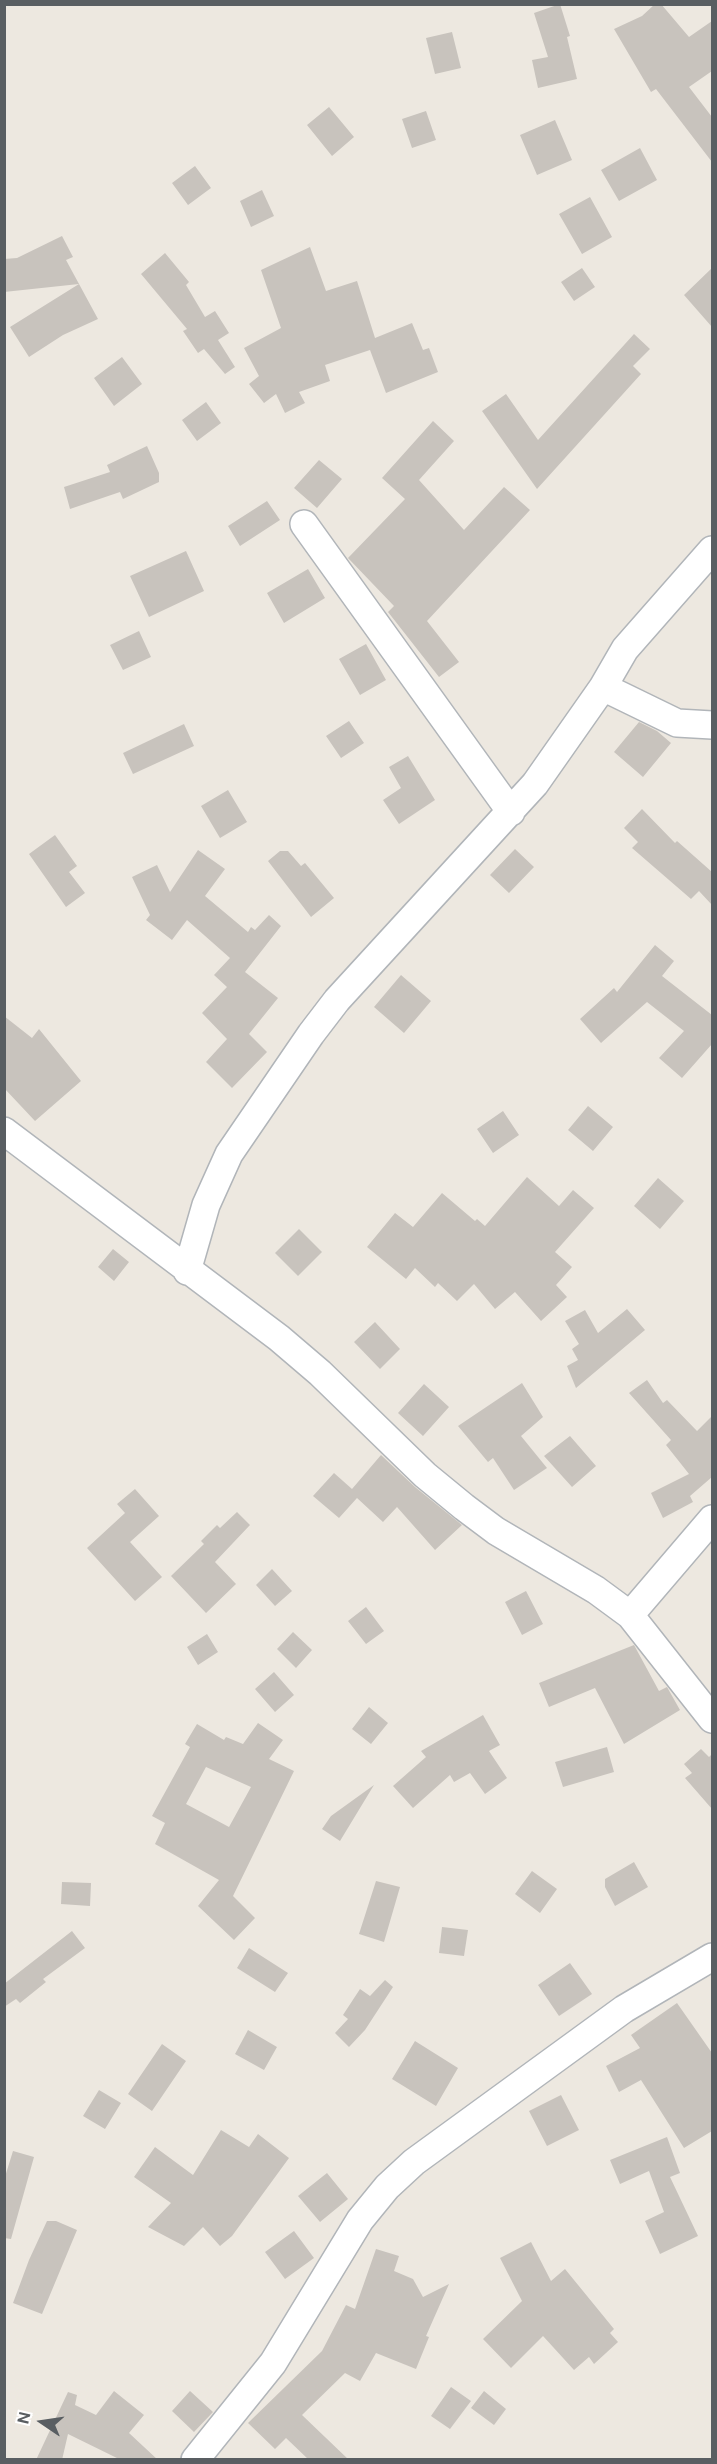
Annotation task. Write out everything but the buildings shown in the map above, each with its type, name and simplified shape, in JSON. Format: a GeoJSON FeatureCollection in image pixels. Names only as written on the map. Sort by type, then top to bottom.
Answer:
{"type":"FeatureCollection","features":[{"type":"Feature","properties":{"kind":"street"},"geometry":{"type":"LineString","coordinates":[[304,524],[511,812]]}},
{"type":"Feature","properties":{"kind":"street"},"geometry":{"type":"LineString","coordinates":[[187,1271],[206,1205],[229,1154],[311,1034],[337,1000],[535,784],[603,687],[625,649],[712,550]]}},
{"type":"Feature","properties":{"kind":"street"},"geometry":{"type":"LineString","coordinates":[[603,687],[677,723],[712,725]]}},
{"type":"Feature","properties":{"kind":"street"},"geometry":{"type":"LineString","coordinates":[[4,1131],[303,1359],[425,1475],[464,1507],[496,1531],[596,1590],[630,1615],[712,1719]]}},
{"type":"Feature","properties":{"kind":"street"},"geometry":{"type":"LineString","coordinates":[[630,1615],[712,1519]]}},
{"type":"Feature","properties":{"kind":"street"},"geometry":{"type":"LineString","coordinates":[[195,2460],[273,2363],[360,2220],[387,2187],[414,2162],[624,2008],[712,1957]]}}]}
